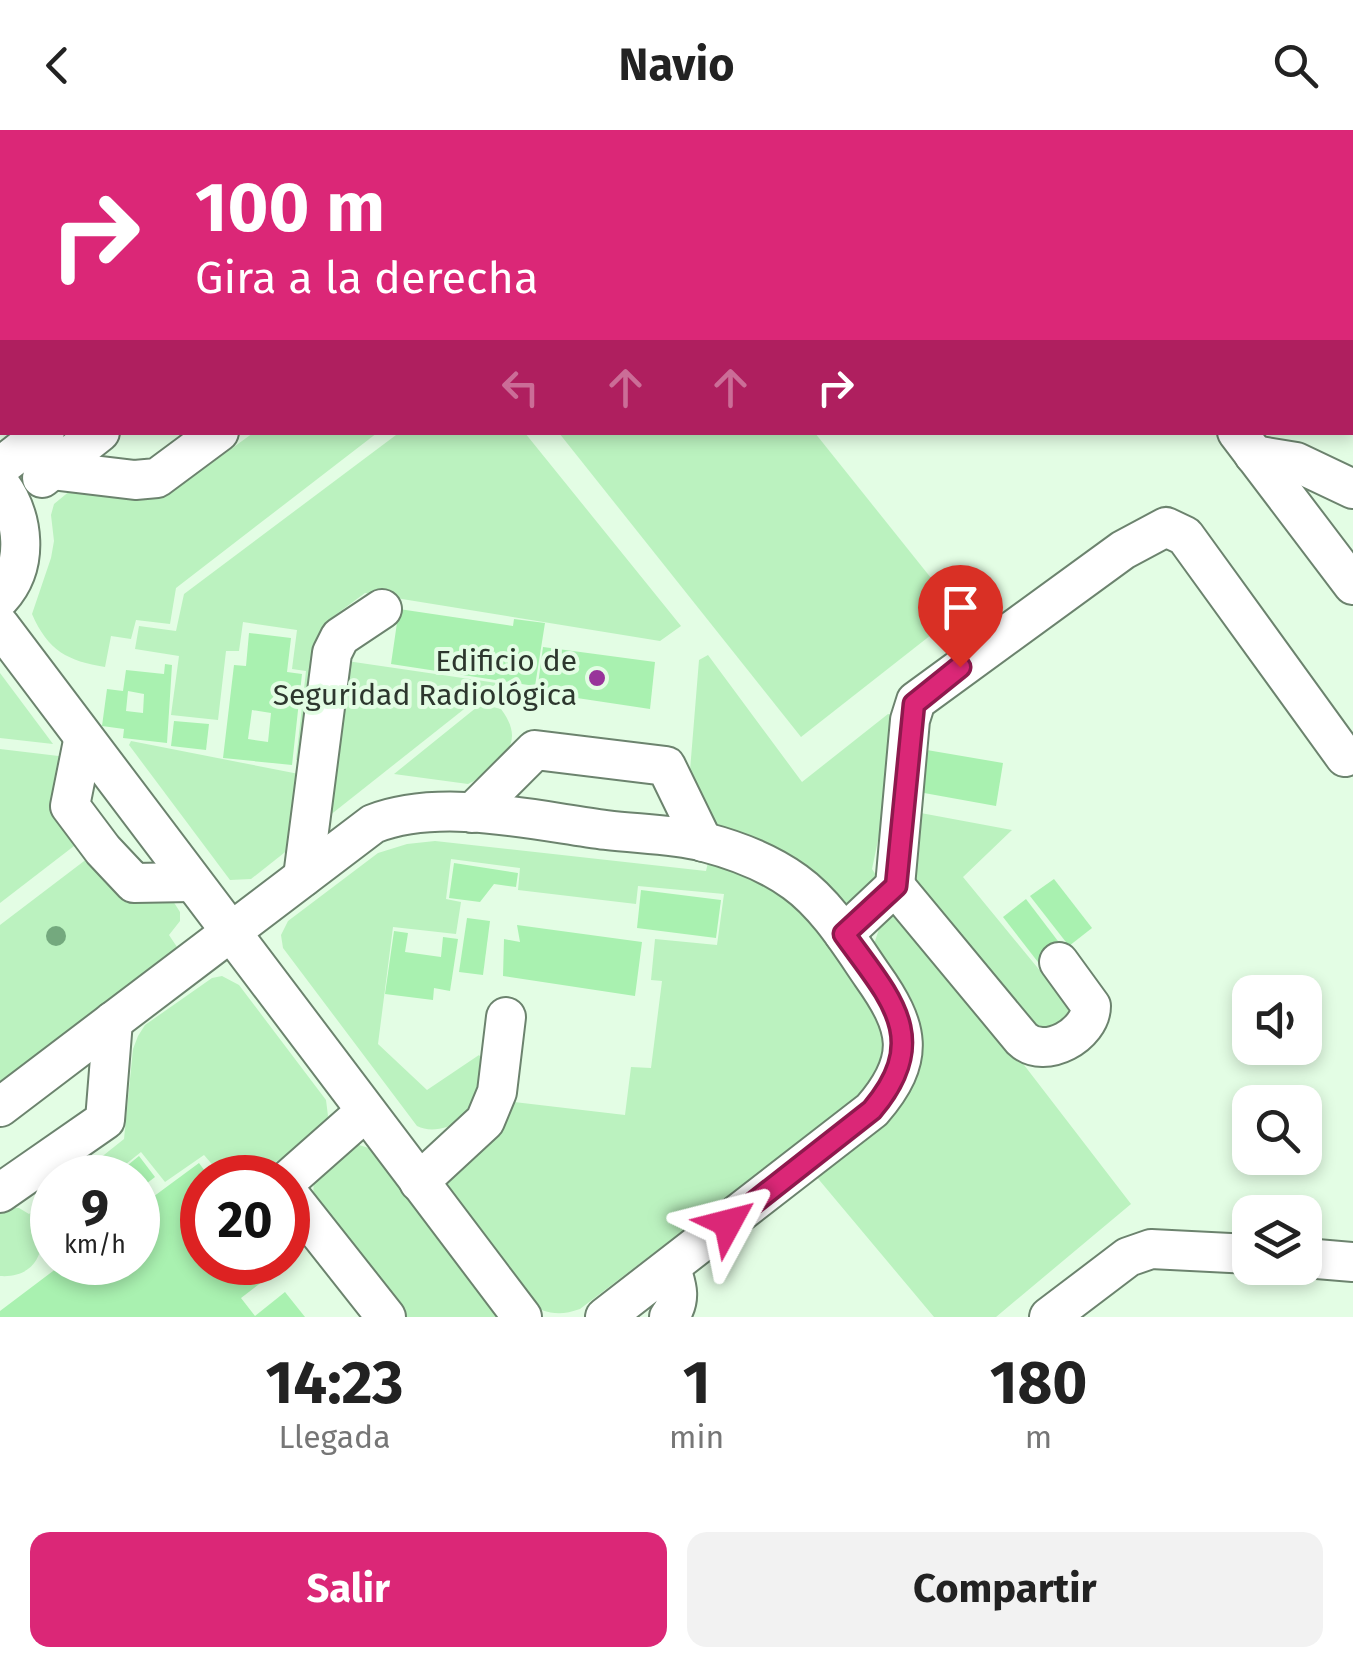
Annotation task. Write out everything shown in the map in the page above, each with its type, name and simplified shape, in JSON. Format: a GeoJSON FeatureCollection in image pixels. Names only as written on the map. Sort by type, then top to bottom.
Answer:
{"type":"FeatureCollection","features":[{"type":"Feature","properties":{"kind":"lane"},"geometry":{"type":"LineString","coordinates":[[0,467],[41,435]]}},
{"type":"Feature","properties":{"kind":"lane"},"geometry":{"type":"LineString","coordinates":[[0,598],[18,565],[21,534],[7,493],[51,470],[96,435]]}},
{"type":"Feature","properties":{"kind":"lane"},"geometry":{"type":"LineString","coordinates":[[51,470],[135,480],[156,478],[214,435]]}},
{"type":"Feature","properties":{"kind":"lane"},"geometry":{"type":"LineString","coordinates":[[1246,444],[1353,489]]}},
{"type":"Feature","properties":{"kind":"lane"},"geometry":{"type":"LineString","coordinates":[[1246,444],[1353,585]]}},
{"type":"Feature","properties":{"kind":"lane"},"geometry":{"type":"LineString","coordinates":[[844,934],[896,886],[910,720],[916,701],[1123,550],[1166,527],[1185,536],[1345,757]]}},
{"type":"Feature","properties":{"kind":"lane"},"geometry":{"type":"LineString","coordinates":[[304,877],[332,654],[340,636],[382,609]]}},
{"type":"Feature","properties":{"kind":"lane"},"geometry":{"type":"LineString","coordinates":[[0,626],[522,1317]]}},
{"type":"Feature","properties":{"kind":"lane"},"geometry":{"type":"LineString","coordinates":[[84,741],[70,806],[103,850],[134,883],[191,882]]}},
{"type":"Feature","properties":{"kind":"lane"},"geometry":{"type":"LineString","coordinates":[[472,813],[535,750],[666,766],[703,842]]}},
{"type":"Feature","properties":{"kind":"lane"},"geometry":{"type":"LineString","coordinates":[[0,1107],[373,824],[386,819],[422,812],[472,813],[703,842],[767,865],[795,882],[844,934],[900,1018],[902,1054],[889,1090],[872,1110],[605,1317]]}},
{"type":"Feature","properties":{"kind":"lane"},"geometry":{"type":"LineString","coordinates":[[896,886],[1028,1045],[1052,1047],[1089,1020],[1091,1006],[1059,962]]}},
{"type":"Feature","properties":{"kind":"lane"},"geometry":{"type":"LineString","coordinates":[[419,1182],[485,1120],[497,1092],[506,1017]]}},
{"type":"Feature","properties":{"kind":"lane"},"geometry":{"type":"LineString","coordinates":[[0,1194],[105,1120],[114,1021]]}},
{"type":"Feature","properties":{"kind":"lane"},"geometry":{"type":"LineString","coordinates":[[310,1161],[365,1112]]}},
{"type":"Feature","properties":{"kind":"lane"},"geometry":{"type":"LineString","coordinates":[[310,1221],[386,1317]]}},
{"type":"Feature","properties":{"kind":"lane"},"geometry":{"type":"LineString","coordinates":[[1049,1317],[1128,1257],[1151,1249],[1232,1253]]}},
{"type":"Feature","properties":{"kind":"lane"},"geometry":{"type":"LineString","coordinates":[[1322,1259],[1353,1262]]}},
{"type":"Feature","properties":{"kind":"lane"},"geometry":{"type":"LineString","coordinates":[[670,1317],[678,1302],[671,1268]]}},
{"type":"Feature","properties":{"kind":"green space"},"geometry":{"type":"Polygon","coordinates":[[[250,435],[374,435],[176,588],[170,624],[136,620],[131,639],[111,636],[105,667],[61,652],[45,637],[32,614],[51,558],[54,504],[71,490],[159,495],[172,492],[250,435]]]}},
{"type":"Feature","properties":{"kind":"green space"},"geometry":{"type":"Polygon","coordinates":[[[396,435],[527,435],[681,626],[660,641],[365,593],[326,622],[307,760],[296,760],[306,671],[292,669],[297,630],[243,622],[239,651],[226,651],[218,720],[171,715],[179,656],[135,649],[139,626],[176,631],[184,594],[396,435]]]}},
{"type":"Feature","properties":{"kind":"green space"},"geometry":{"type":"Polygon","coordinates":[[[561,435],[817,435],[959,613],[801,737],[561,435]]]}},
{"type":"Feature","properties":{"kind":"green space"},"geometry":{"type":"Polygon","coordinates":[[[708,655],[802,782],[888,714],[904,717],[872,869],[880,881],[846,912],[718,827],[689,783],[699,660],[708,655]]]}},
{"type":"Feature","properties":{"kind":"green space"},"geometry":{"type":"Polygon","coordinates":[[[347,661],[497,683],[329,816],[347,661]]]}},
{"type":"Feature","properties":{"kind":"green space"},"geometry":{"type":"Polygon","coordinates":[[[0,673],[53,744],[0,738],[0,673]]]}},
{"type":"Feature","properties":{"kind":"green space"},"geometry":{"type":"Polygon","coordinates":[[[477,707],[501,709],[509,722],[511,742],[501,758],[474,781],[468,784],[394,774],[477,707]]]}},
{"type":"Feature","properties":{"kind":"green space"},"geometry":{"type":"Polygon","coordinates":[[[131,741],[304,775],[289,849],[251,879],[230,880],[129,745],[131,741]]]}},
{"type":"Feature","properties":{"kind":"green space"},"geometry":{"type":"Polygon","coordinates":[[[0,749],[67,757],[87,836],[0,903],[0,749]]]}},
{"type":"Feature","properties":{"kind":"green space"},"geometry":{"type":"Polygon","coordinates":[[[910,811],[1012,830],[963,877],[1069,1006],[1068,1016],[1047,1032],[1035,1032],[912,877],[910,811]]]}},
{"type":"Feature","properties":{"kind":"green space"},"geometry":{"type":"Polygon","coordinates":[[[435,841],[706,871],[709,858],[786,890],[857,978],[885,1031],[884,1065],[864,1093],[580,1309],[558,1313],[532,1306],[524,1302],[445,1179],[502,1121],[514,1102],[625,1115],[631,1067],[651,1068],[662,981],[651,980],[655,939],[717,945],[724,894],[638,886],[636,904],[518,890],[520,868],[451,859],[446,899],[461,902],[456,934],[393,927],[378,1044],[427,1090],[479,1055],[487,1066],[481,1095],[470,1114],[444,1128],[425,1129],[417,1126],[283,948],[281,935],[288,921],[378,853],[435,841]]]}},
{"type":"Feature","properties":{"kind":"green space"},"geometry":{"type":"Polygon","coordinates":[[[96,852],[126,892],[173,901],[180,921],[169,935],[177,947],[0,1082],[0,925],[96,852]]]}},
{"type":"Feature","properties":{"kind":"green space"},"geometry":{"type":"Polygon","coordinates":[[[890,917],[903,917],[918,927],[1131,1204],[996,1317],[934,1317],[815,1175],[916,1072],[921,1034],[916,1010],[905,987],[874,944],[881,923],[890,917]]]}},
{"type":"Feature","properties":{"kind":"green space"},"geometry":{"type":"Polygon","coordinates":[[[222,976],[239,985],[326,1100],[328,1116],[326,1123],[286,1155],[180,1155],[180,1172],[165,1182],[160,1176],[160,1155],[141,1152],[104,1155],[124,1139],[133,1049],[138,1036],[145,1025],[212,978],[222,976]]]}},
{"type":"Feature","properties":{"kind":"green space"},"geometry":{"type":"Polygon","coordinates":[[[356,1144],[381,1152],[507,1317],[402,1317],[313,1199],[314,1176],[356,1144]]]}},
{"type":"Feature","properties":{"kind":"green space"},"geometry":{"type":"Polygon","coordinates":[[[0,1207],[19,1208],[29,1214],[30,1268],[0,1276],[0,1207]]]}},
{"type":"Feature","properties":{"kind":"building"},"geometry":{"type":"Polygon","coordinates":[[[399,609],[513,626],[514,619],[545,623],[535,686],[391,664],[399,609]]]}},
{"type":"Feature","properties":{"kind":"building"},"geometry":{"type":"Polygon","coordinates":[[[249,633],[291,638],[287,672],[302,674],[292,765],[223,758],[234,665],[246,666],[249,633]],[[252,710],[248,739],[268,742],[271,713],[252,710]]]}},
{"type":"Feature","properties":{"kind":"building"},"geometry":{"type":"Polygon","coordinates":[[[543,647],[655,662],[650,709],[537,692],[543,647]]]}},
{"type":"Feature","properties":{"kind":"building"},"geometry":{"type":"Polygon","coordinates":[[[165,664],[172,665],[167,743],[123,738],[124,729],[102,726],[107,689],[123,691],[126,670],[164,674],[165,664]],[[128,691],[126,711],[143,713],[144,694],[128,691]]]}},
{"type":"Feature","properties":{"kind":"building"},"geometry":{"type":"Polygon","coordinates":[[[174,721],[209,724],[206,750],[171,746],[174,721]]]}},
{"type":"Feature","properties":{"kind":"building"},"geometry":{"type":"Polygon","coordinates":[[[921,749],[1003,763],[996,806],[913,791],[921,749]]]}},
{"type":"Feature","properties":{"kind":"building"},"geometry":{"type":"Polygon","coordinates":[[[454,863],[518,873],[516,887],[494,884],[480,902],[449,898],[454,863]]]}},
{"type":"Feature","properties":{"kind":"building"},"geometry":{"type":"Polygon","coordinates":[[[1054,879],[1092,928],[1069,946],[1030,896],[1054,879]]]}},
{"type":"Feature","properties":{"kind":"building"},"geometry":{"type":"Polygon","coordinates":[[[641,890],[721,900],[716,938],[637,928],[641,890]]]}},
{"type":"Feature","properties":{"kind":"building"},"geometry":{"type":"Polygon","coordinates":[[[1026,899],[1064,949],[1041,966],[1003,917],[1026,899]]]}},
{"type":"Feature","properties":{"kind":"building"},"geometry":{"type":"Polygon","coordinates":[[[467,918],[490,921],[483,975],[459,972],[467,918]]]}},
{"type":"Feature","properties":{"kind":"building"},"geometry":{"type":"Polygon","coordinates":[[[517,925],[642,942],[635,996],[503,976],[504,939],[520,942],[517,925]]]}},
{"type":"Feature","properties":{"kind":"building"},"geometry":{"type":"Polygon","coordinates":[[[394,931],[408,933],[405,952],[441,957],[443,937],[458,939],[450,991],[434,988],[433,1000],[385,994],[394,931]]]}},
{"type":"Feature","properties":{"kind":"building"},"geometry":{"type":"Polygon","coordinates":[[[180,1177],[180,1285],[258,1285],[241,1298],[255,1316],[285,1292],[305,1317],[0,1317],[0,1311],[34,1285],[160,1285],[160,1192],[180,1177]]]}},
{"type":"Feature","properties":{"kind":"place","name":"Edificio de Seguridad Radiológica"},"geometry":{"type":"Point","coordinates":[597,678]}},
{"type":"Feature","properties":{"kind":"route"},"geometry":{"type":"LineString","coordinates":[[728,1223],[872,1110],[889,1090],[902,1054],[900,1018],[844,934],[896,886],[914,704],[960,667]]}}]}
